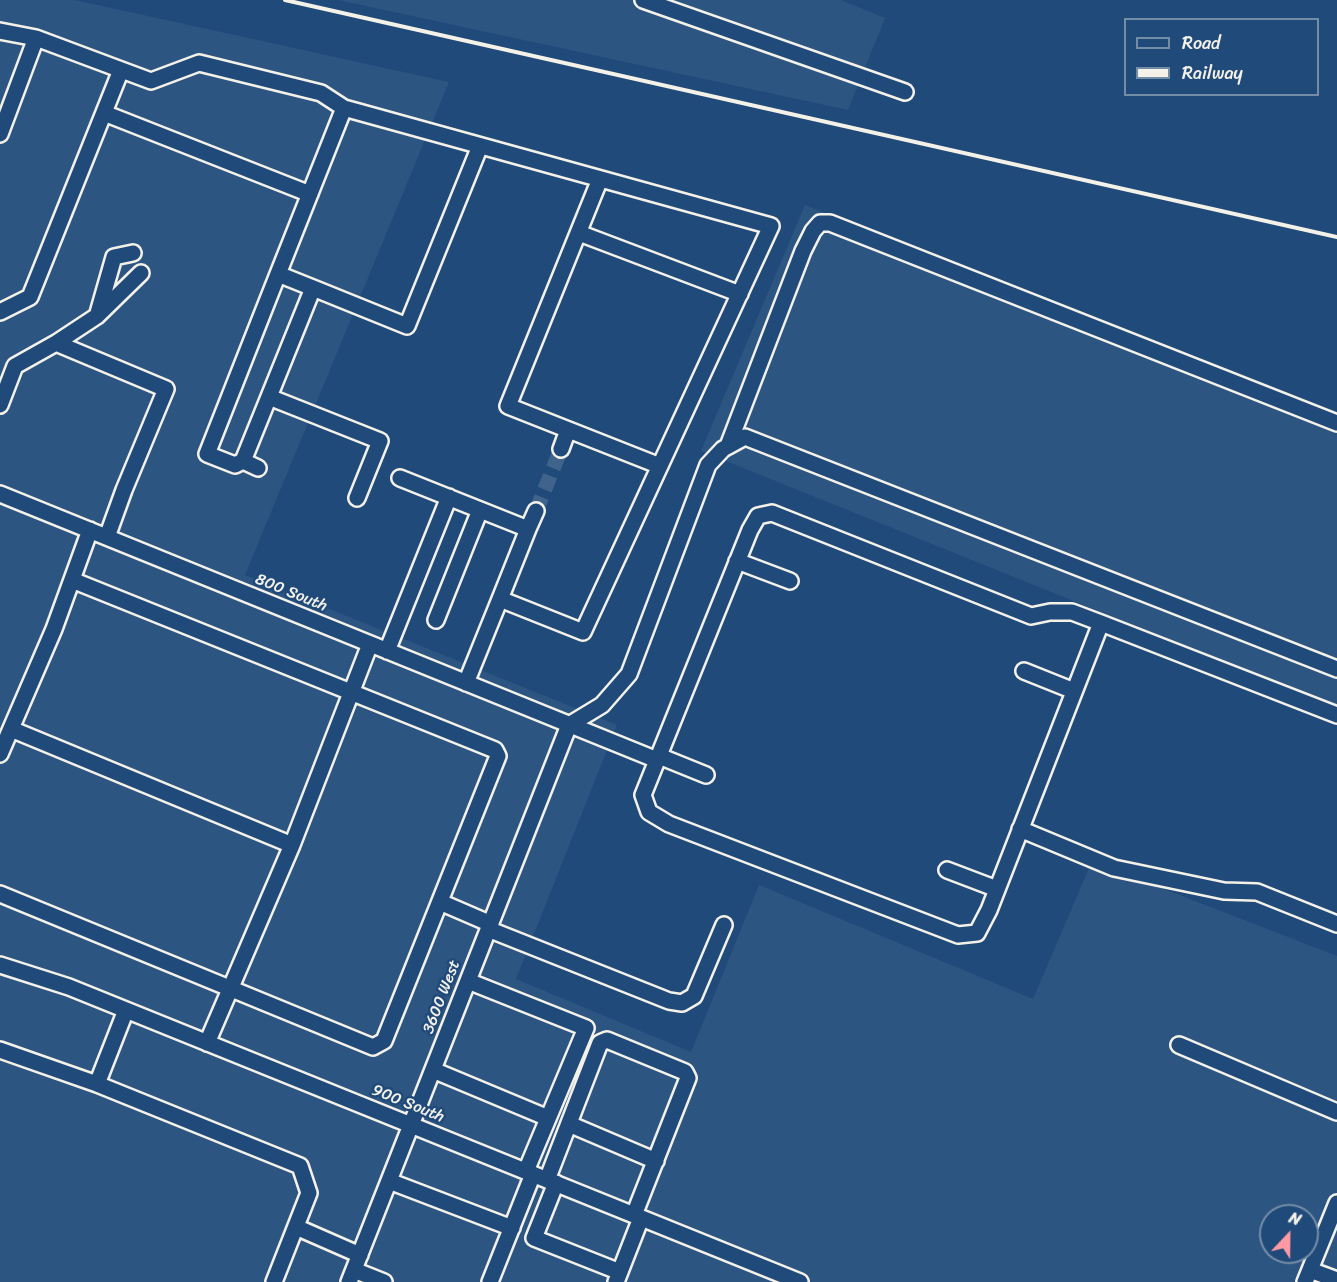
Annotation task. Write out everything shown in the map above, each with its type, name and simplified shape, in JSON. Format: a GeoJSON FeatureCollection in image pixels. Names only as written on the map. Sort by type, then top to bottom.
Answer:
{"type":"FeatureCollection","features":[{"type":"Feature","properties":{"kind":"street"},"geometry":{"type":"LineString","coordinates":[[643,0],[905,92]]}},
{"type":"Feature","properties":{"kind":"street"},"geometry":{"type":"LineString","coordinates":[[0,31],[36,38],[152,81],[199,63],[321,93],[344,108],[771,226],[583,632],[500,599]]}},
{"type":"Feature","properties":{"kind":"street"},"geometry":{"type":"LineString","coordinates":[[0,134],[36,38]]}},
{"type":"Feature","properties":{"kind":"street"},"geometry":{"type":"LineString","coordinates":[[0,312],[30,297],[122,70]]}},
{"type":"Feature","properties":{"kind":"street"},"geometry":{"type":"LineString","coordinates":[[313,288],[243,461],[235,465],[207,454],[344,108]]}},
{"type":"Feature","properties":{"kind":"street"},"geometry":{"type":"LineString","coordinates":[[104,113],[310,194]]}},
{"type":"Feature","properties":{"kind":"street"},"geometry":{"type":"LineString","coordinates":[[278,274],[407,326],[480,146]]}},
{"type":"Feature","properties":{"kind":"street"},"geometry":{"type":"LineString","coordinates":[[600,179],[508,406],[660,466]]}},
{"type":"Feature","properties":{"kind":"street"},"geometry":{"type":"LineString","coordinates":[[728,446],[803,251],[813,231],[820,223],[830,223],[1337,423]]}},
{"type":"Feature","properties":{"kind":"street"},"geometry":{"type":"LineString","coordinates":[[579,233],[740,294]]}},
{"type":"Feature","properties":{"kind":"street"},"geometry":{"type":"LineString","coordinates":[[97,316],[114,257],[133,253]]}},
{"type":"Feature","properties":{"kind":"street"},"geometry":{"type":"LineString","coordinates":[[0,375],[97,316],[141,273]]}},
{"type":"Feature","properties":{"kind":"street"},"geometry":{"type":"LineString","coordinates":[[56,343],[166,389],[107,537]]}},
{"type":"Feature","properties":{"kind":"street"},"geometry":{"type":"LineString","coordinates":[[0,405],[15,366]]}},
{"type":"Feature","properties":{"kind":"street"},"geometry":{"type":"LineString","coordinates":[[269,397],[380,441],[357,498]]}},
{"type":"Feature","properties":{"kind":"street"},"geometry":{"type":"LineString","coordinates":[[561,449],[568,430]]}},
{"type":"Feature","properties":{"kind":"street"},"geometry":{"type":"LineString","coordinates":[[569,725],[602,705],[629,674],[708,465],[723,449],[745,437],[1337,669]]}},
{"type":"Feature","properties":{"kind":"street"},"geometry":{"type":"LineString","coordinates":[[243,461],[258,468]]}},
{"type":"Feature","properties":{"kind":"street"},"geometry":{"type":"LineString","coordinates":[[400,478],[528,529]]}},
{"type":"Feature","properties":{"kind":"street","name":"800 South"},"geometry":{"type":"LineString","coordinates":[[0,494],[569,725],[706,775]]}},
{"type":"Feature","properties":{"kind":"street"},"geometry":{"type":"LineString","coordinates":[[387,651],[449,497]]}},
{"type":"Feature","properties":{"kind":"street"},"geometry":{"type":"LineString","coordinates":[[436,620],[480,510]]}},
{"type":"Feature","properties":{"kind":"street"},"geometry":{"type":"LineString","coordinates":[[466,683],[536,511]]}},
{"type":"Feature","properties":{"kind":"street"},"geometry":{"type":"LineString","coordinates":[[1101,623],[989,910],[977,933],[958,935],[947,931],[669,824],[649,812],[643,795],[737,561],[758,516],[772,513],[1031,616],[1050,612],[1072,612],[1101,623],[1337,716]]}},
{"type":"Feature","properties":{"kind":"street"},"geometry":{"type":"LineString","coordinates":[[0,754],[54,629],[90,530]]}},
{"type":"Feature","properties":{"kind":"street"},"geometry":{"type":"LineString","coordinates":[[737,561],[790,581]]}},
{"type":"Feature","properties":{"kind":"street"},"geometry":{"type":"LineString","coordinates":[[0,894],[373,1047],[384,1041],[498,756],[495,750],[72,580]]}},
{"type":"Feature","properties":{"kind":"street"},"geometry":{"type":"LineString","coordinates":[[207,1043],[292,845],[370,644]]}},
{"type":"Feature","properties":{"kind":"street"},"geometry":{"type":"LineString","coordinates":[[1024,671],[1074,691]]}},
{"type":"Feature","properties":{"kind":"street","name":"3600 West"},"geometry":{"type":"LineString","coordinates":[[352,1276],[569,725]]}},
{"type":"Feature","properties":{"kind":"street"},"geometry":{"type":"LineString","coordinates":[[11,729],[292,845]]}},
{"type":"Feature","properties":{"kind":"street"},"geometry":{"type":"LineString","coordinates":[[1020,829],[1114,868],[1224,891],[1257,892],[1337,924]]}},
{"type":"Feature","properties":{"kind":"street"},"geometry":{"type":"LineString","coordinates":[[947,870],[997,889]]}},
{"type":"Feature","properties":{"kind":"street"},"geometry":{"type":"LineString","coordinates":[[440,902],[490,926],[669,1001],[682,1003],[694,996],[724,925]]}},
{"type":"Feature","properties":{"kind":"street","name":"900 South"},"geometry":{"type":"LineString","coordinates":[[0,965],[49,979],[800,1282]]}},
{"type":"Feature","properties":{"kind":"street"},"geometry":{"type":"LineString","coordinates":[[468,981],[586,1028],[548,1118],[540,1177],[534,1238],[618,1277],[656,1161],[688,1078],[685,1072],[604,1040],[600,1043],[569,1124],[540,1177],[512,1228],[490,1282]]}},
{"type":"Feature","properties":{"kind":"street"},"geometry":{"type":"LineString","coordinates":[[97,1084],[126,1010]]}},
{"type":"Feature","properties":{"kind":"street"},"geometry":{"type":"LineString","coordinates":[[1179,1045],[1337,1112]]}},
{"type":"Feature","properties":{"kind":"street"},"geometry":{"type":"LineString","coordinates":[[0,1050],[97,1084],[300,1166],[309,1193],[274,1282]]}},
{"type":"Feature","properties":{"kind":"street"},"geometry":{"type":"LineString","coordinates":[[433,1070],[548,1118]]}},
{"type":"Feature","properties":{"kind":"street"},"geometry":{"type":"LineString","coordinates":[[569,1124],[656,1161]]}},
{"type":"Feature","properties":{"kind":"street"},"geometry":{"type":"LineString","coordinates":[[389,1181],[512,1228]]}},
{"type":"Feature","properties":{"kind":"street"},"geometry":{"type":"LineString","coordinates":[[1337,1203],[1331,1237],[1308,1276],[1337,1280]]}},
{"type":"Feature","properties":{"kind":"street"},"geometry":{"type":"LineString","coordinates":[[296,1227],[360,1255]]}},
{"type":"Feature","properties":{"kind":"street"},"geometry":{"type":"LineString","coordinates":[[352,1276],[384,1282]]}},
{"type":"Feature","properties":{"kind":"shaded area"},"geometry":{"type":"Polygon","coordinates":[[[0,0],[75,0],[449,82],[245,575],[617,725],[516,979],[691,1052],[759,885],[1033,999],[1092,861],[1337,956],[1337,1282],[0,1282],[0,0]]]}},
{"type":"Feature","properties":{"kind":"shaded area"},"geometry":{"type":"Polygon","coordinates":[[[338,0],[841,0],[885,18],[848,110],[338,0]]]}},
{"type":"Feature","properties":{"kind":"shaded area"},"geometry":{"type":"Polygon","coordinates":[[[805,205],[1337,412],[1337,707],[701,451],[805,205]]]}},
{"type":"Feature","properties":{"kind":"tunnel"},"geometry":{"type":"LineString","coordinates":[[536,511],[561,449]]}},
{"type":"Feature","properties":{"kind":"railway"},"geometry":{"type":"LineString","coordinates":[[285,0],[1337,237]]}}]}
